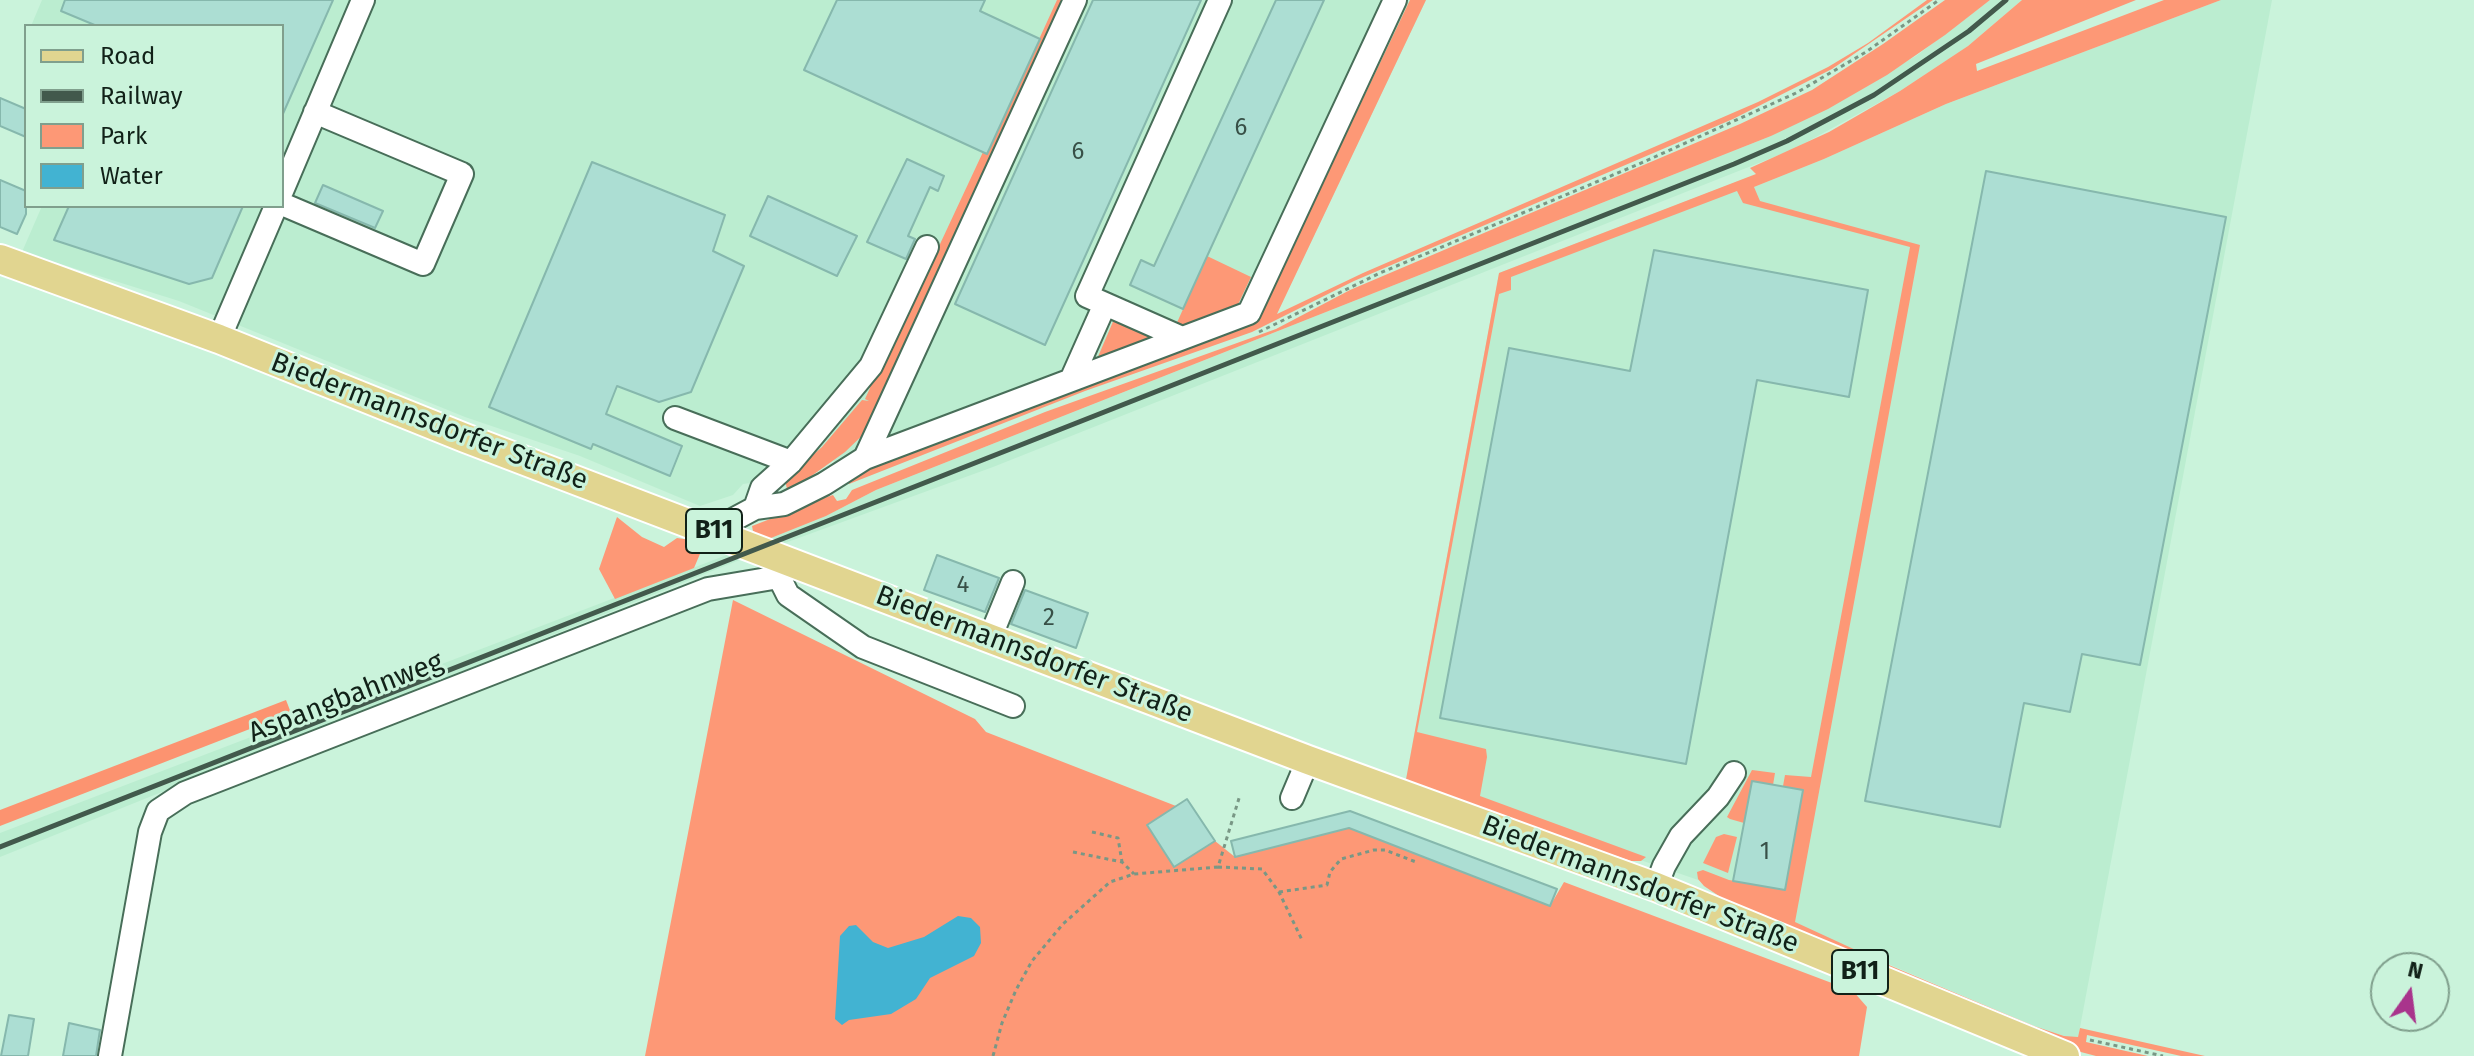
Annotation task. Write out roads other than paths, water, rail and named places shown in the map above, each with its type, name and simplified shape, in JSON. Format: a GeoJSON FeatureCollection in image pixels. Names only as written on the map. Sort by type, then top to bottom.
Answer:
{"type":"FeatureCollection","features":[{"type":"Feature","properties":{"kind":"main road","name":"Biedermannsdorfer Straße"},"geometry":{"type":"LineString","coordinates":[[0,259],[219,339],[465,438],[712,531],[783,568],[990,638],[1308,760],[1656,887],[2065,1056]]}},
{"type":"Feature","properties":{"kind":"street"},"geometry":{"type":"LineString","coordinates":[[284,186],[363,0]]}},
{"type":"Feature","properties":{"kind":"street"},"geometry":{"type":"LineString","coordinates":[[865,458],[1075,0]]}},
{"type":"Feature","properties":{"kind":"street"},"geometry":{"type":"LineString","coordinates":[[1182,338],[1087,296],[1220,0]]}},
{"type":"Feature","properties":{"kind":"street"},"geometry":{"type":"LineString","coordinates":[[712,531],[755,508],[784,504],[865,458],[1249,313],[1395,0]]}},
{"type":"Feature","properties":{"kind":"street"},"geometry":{"type":"LineString","coordinates":[[284,205],[423,264],[462,174],[315,112]]}},
{"type":"Feature","properties":{"kind":"street"},"geometry":{"type":"LineString","coordinates":[[219,339],[275,208]]}},
{"type":"Feature","properties":{"kind":"street"},"geometry":{"type":"LineString","coordinates":[[755,508],[762,488],[791,462],[871,366],[927,247]]}},
{"type":"Feature","properties":{"kind":"street"},"geometry":{"type":"LineString","coordinates":[[1072,378],[1105,304]]}},
{"type":"Feature","properties":{"kind":"street"},"geometry":{"type":"LineString","coordinates":[[675,418],[791,462]]}},
{"type":"Feature","properties":{"kind":"street"},"geometry":{"type":"LineString","coordinates":[[783,568],[788,595],[863,647],[1013,706]]}},
{"type":"Feature","properties":{"kind":"street","name":"Aspangbahnweg"},"geometry":{"type":"LineString","coordinates":[[110,1056],[150,832],[158,811],[185,793],[708,589],[783,568]]}},
{"type":"Feature","properties":{"kind":"street"},"geometry":{"type":"LineString","coordinates":[[990,638],[1013,582]]}},
{"type":"Feature","properties":{"kind":"street"},"geometry":{"type":"LineString","coordinates":[[1292,798],[1308,760]]}},
{"type":"Feature","properties":{"kind":"street"},"geometry":{"type":"LineString","coordinates":[[1656,887],[1681,836],[1718,797],[1734,773]]}},
{"type":"Feature","properties":{"kind":"water"},"geometry":{"type":"Polygon","coordinates":[[[958,916],[971,918],[980,927],[981,943],[974,956],[930,978],[916,999],[891,1014],[849,1020],[842,1025],[835,1019],[840,936],[849,926],[856,925],[873,942],[888,948],[924,937],[958,916]]]}},
{"type":"Feature","properties":{"kind":"railway"},"geometry":{"type":"LineString","coordinates":[[0,847],[1734,164],[1787,141],[1874,95],[1969,31],[2006,0]]}}]}
